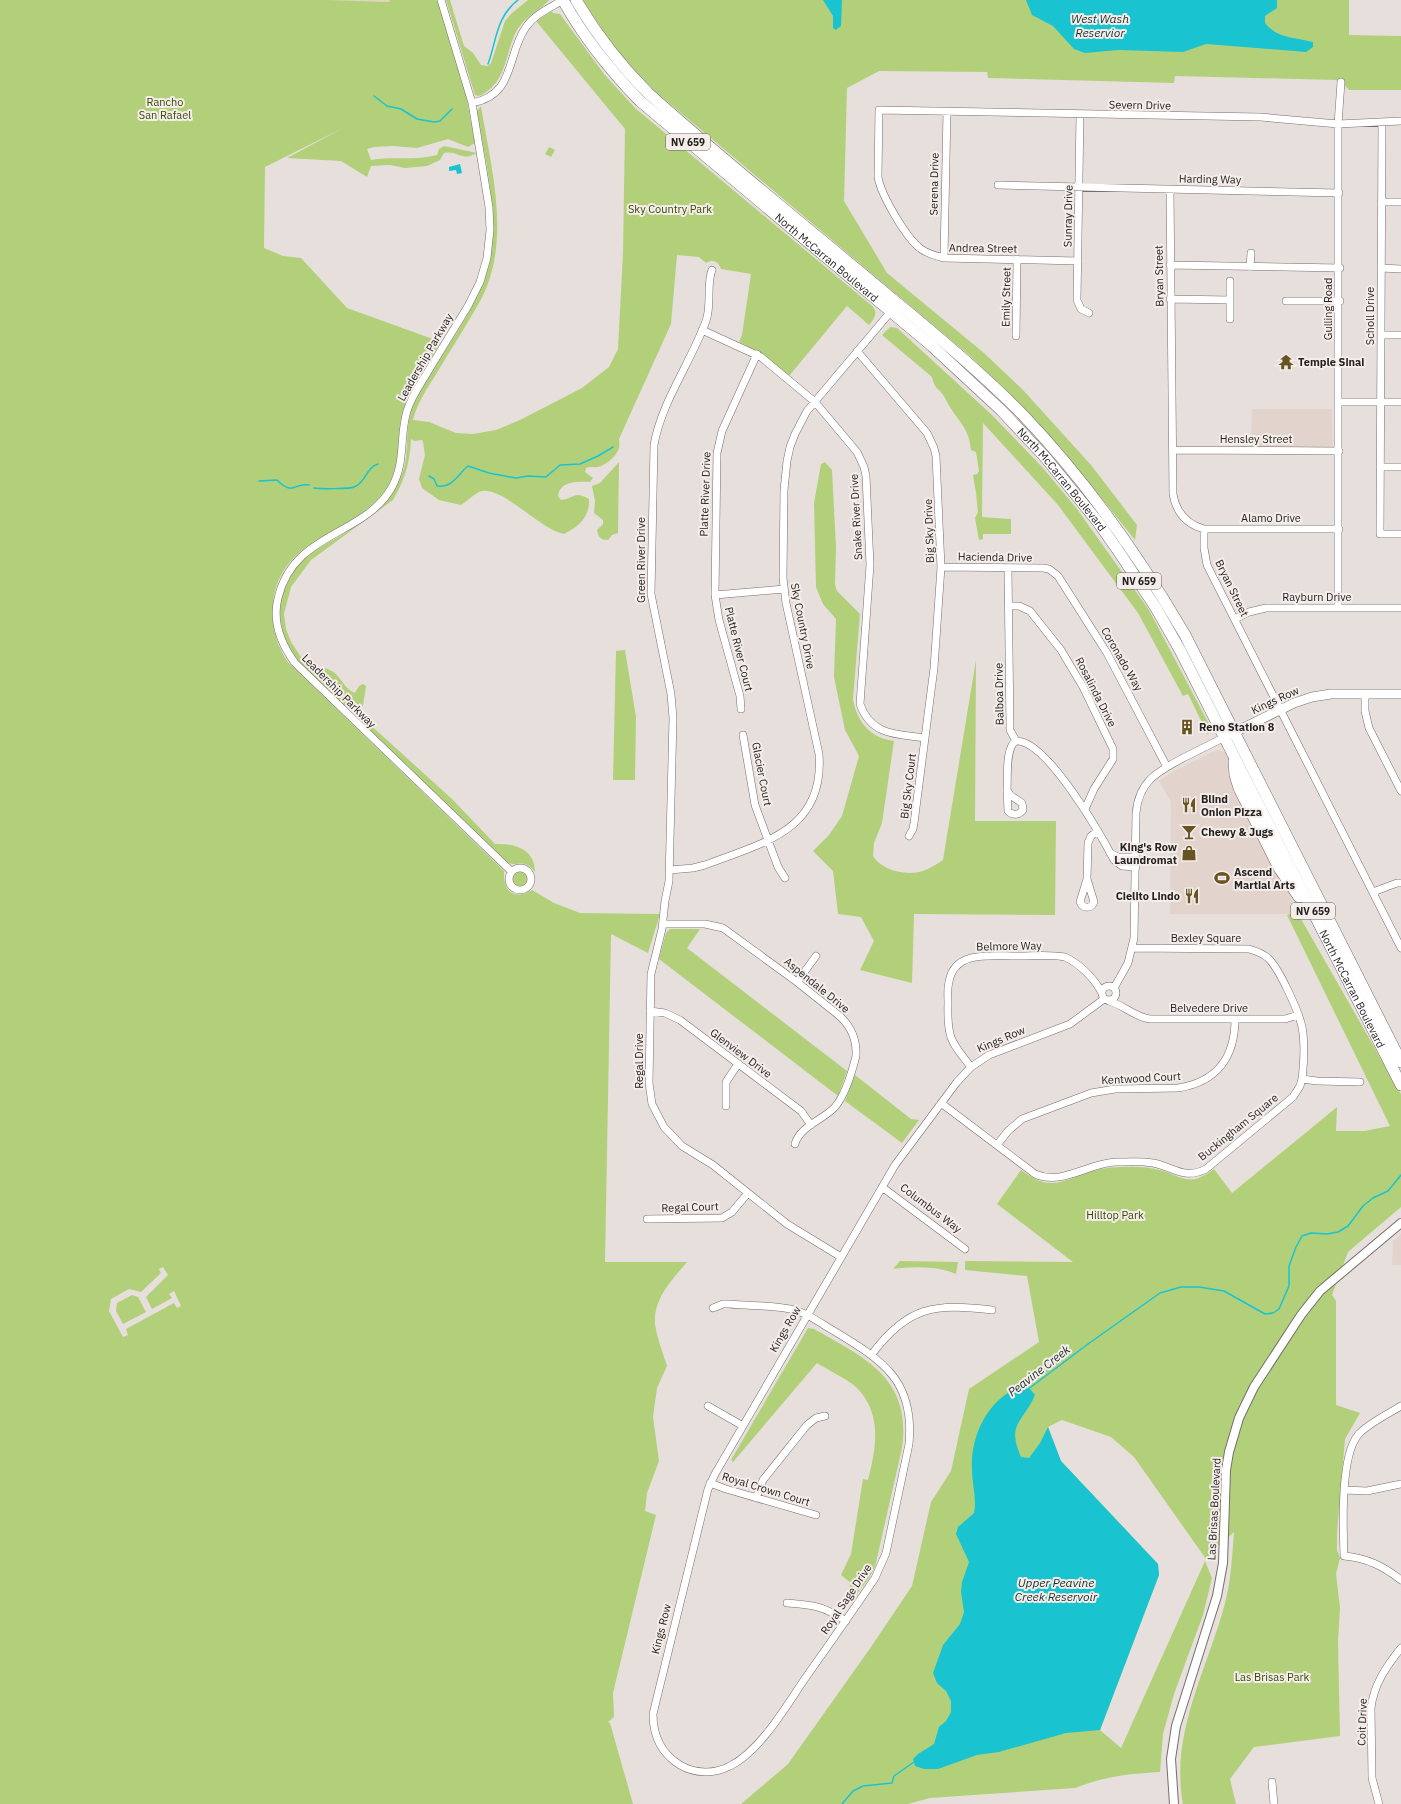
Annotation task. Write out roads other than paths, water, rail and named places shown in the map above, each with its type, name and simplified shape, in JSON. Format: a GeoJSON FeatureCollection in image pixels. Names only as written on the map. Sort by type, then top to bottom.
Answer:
{"type":"FeatureCollection","features":[{"type":"Feature","properties":{"kind":"main road","name":"North McCarran Boulevard"},"geometry":{"type":"LineString","coordinates":[[565,0],[576,23],[595,50],[622,83],[640,101],[950,362],[996,405],[1041,452],[1079,498],[1118,549],[1156,608],[1230,735],[1401,1062]]}},
{"type":"Feature","properties":{"kind":"main road"},"geometry":{"type":"LineString","coordinates":[[565,0],[573,3],[583,11]]}},
{"type":"Feature","properties":{"kind":"main road","name":"North McCarran Boulevard"},"geometry":{"type":"LineString","coordinates":[[576,0],[614,55],[648,93],[958,354],[1004,396],[1045,439],[1088,490],[1121,534],[1163,597],[1185,635],[1230,735],[1236,782],[1279,868],[1320,925],[1401,1085]]}},
{"type":"Feature","properties":{"kind":"main road"},"geometry":{"type":"LineString","coordinates":[[1079,498],[1088,490]]}},
{"type":"Feature","properties":{"kind":"main road","name":"Kings Row"},"geometry":{"type":"LineString","coordinates":[[1230,735],[1280,710],[1312,697],[1331,694],[1401,694]]}},
{"type":"Feature","properties":{"kind":"street","name":"Leadership Parkway"},"geometry":{"type":"LineString","coordinates":[[441,0],[472,103],[490,219],[487,258],[480,282],[468,306],[409,404],[404,425],[402,460],[396,480],[390,490],[372,510],[309,549],[294,564],[287,572],[281,588],[277,603],[276,615],[281,640],[294,663],[511,871]]}},
{"type":"Feature","properties":{"kind":"street"},"geometry":{"type":"LineString","coordinates":[[472,103],[485,100],[502,85],[509,72],[519,40],[525,29],[536,16],[565,0]]}},
{"type":"Feature","properties":{"kind":"street","name":"Gulling Road"},"geometry":{"type":"LineString","coordinates":[[1338,608],[1340,268],[1338,124],[1341,82]]}},
{"type":"Feature","properties":{"kind":"street","name":"Severn Drive"},"geometry":{"type":"LineString","coordinates":[[879,110],[1080,115],[1260,117],[1338,124],[1401,121]]}},
{"type":"Feature","properties":{"kind":"street","name":"Andrea Street"},"geometry":{"type":"LineString","coordinates":[[879,110],[878,177],[883,195],[915,245],[929,254],[944,258],[1078,261]]}},
{"type":"Feature","properties":{"kind":"street","name":"Serena Drive"},"geometry":{"type":"LineString","coordinates":[[944,258],[947,111]]}},
{"type":"Feature","properties":{"kind":"street","name":"Sunray Drive"},"geometry":{"type":"LineString","coordinates":[[1080,115],[1077,300],[1082,309],[1089,312]]}},
{"type":"Feature","properties":{"kind":"street","name":"Scholl Drive"},"geometry":{"type":"LineString","coordinates":[[1382,122],[1380,534],[1401,534]]}},
{"type":"Feature","properties":{"kind":"street","name":"Harding Way"},"geometry":{"type":"LineString","coordinates":[[998,185],[1170,190],[1339,192]]}},
{"type":"Feature","properties":{"kind":"street","name":"Bryan Street"},"geometry":{"type":"LineString","coordinates":[[1170,190],[1170,300],[1174,502],[1185,520],[1204,529],[1204,548],[1207,565],[1401,948]]}},
{"type":"Feature","properties":{"kind":"street"},"geometry":{"type":"LineString","coordinates":[[1381,202],[1401,202]]}},
{"type":"Feature","properties":{"kind":"street"},"geometry":{"type":"LineString","coordinates":[[1250,267],[1251,253]]}},
{"type":"Feature","properties":{"kind":"street","name":"Emily Street"},"geometry":{"type":"LineString","coordinates":[[1016,336],[1017,259]]}},
{"type":"Feature","properties":{"kind":"street"},"geometry":{"type":"LineString","coordinates":[[1170,265],[1340,268]]}},
{"type":"Feature","properties":{"kind":"street"},"geometry":{"type":"LineString","coordinates":[[1381,268],[1401,269]]}},
{"type":"Feature","properties":{"kind":"street","name":"Green River Drive"},"geometry":{"type":"LineString","coordinates":[[670,870],[673,708],[651,594],[653,452],[658,425],[702,330],[709,310],[709,282],[712,270]]}},
{"type":"Feature","properties":{"kind":"street"},"geometry":{"type":"LineString","coordinates":[[1230,281],[1230,319]]}},
{"type":"Feature","properties":{"kind":"street"},"geometry":{"type":"LineString","coordinates":[[1170,300],[1230,300]]}},
{"type":"Feature","properties":{"kind":"street"},"geometry":{"type":"LineString","coordinates":[[1286,301],[1340,301]]}},
{"type":"Feature","properties":{"kind":"street","name":"Sky Country Drive"},"geometry":{"type":"LineString","coordinates":[[670,870],[693,868],[705,865],[769,840],[789,829],[804,812],[814,794],[819,774],[819,754],[784,590],[784,497],[787,461],[795,434],[815,402],[898,303]]}},
{"type":"Feature","properties":{"kind":"street","name":"Snake River Drive"},"geometry":{"type":"LineString","coordinates":[[702,330],[757,354],[815,402],[857,452],[863,463],[866,476],[870,564],[860,697],[863,711],[871,723],[884,731],[925,738]]}},
{"type":"Feature","properties":{"kind":"street"},"geometry":{"type":"LineString","coordinates":[[1381,335],[1401,335]]}},
{"type":"Feature","properties":{"kind":"street","name":"Big Sky Drive"},"geometry":{"type":"LineString","coordinates":[[857,351],[927,433],[936,456],[941,567],[934,668],[925,738]]}},
{"type":"Feature","properties":{"kind":"street","name":"Platte River Drive"},"geometry":{"type":"LineString","coordinates":[[715,595],[718,442],[757,354]]}},
{"type":"Feature","properties":{"kind":"street"},"geometry":{"type":"LineString","coordinates":[[1339,402],[1401,402]]}},
{"type":"Feature","properties":{"kind":"street","name":"Hensley Street"},"geometry":{"type":"LineString","coordinates":[[1172,450],[1339,451]]}},
{"type":"Feature","properties":{"kind":"street"},"geometry":{"type":"LineString","coordinates":[[1380,467],[1401,467]]}},
{"type":"Feature","properties":{"kind":"street","name":"Alamo Drive"},"geometry":{"type":"LineString","coordinates":[[1204,529],[1339,529]]}},
{"type":"Feature","properties":{"kind":"street","name":"Hacienda Drive"},"geometry":{"type":"LineString","coordinates":[[941,567],[1049,570]]}},
{"type":"Feature","properties":{"kind":"street","name":"Balboa Drive"},"geometry":{"type":"LineString","coordinates":[[1008,568],[1010,730],[1016,741]]}},
{"type":"Feature","properties":{"kind":"street","name":"Coronado Way"},"geometry":{"type":"LineString","coordinates":[[1049,570],[1058,576],[1107,653],[1167,767]]}},
{"type":"Feature","properties":{"kind":"street"},"geometry":{"type":"LineString","coordinates":[[715,595],[784,590]]}},
{"type":"Feature","properties":{"kind":"street","name":"Platte River Court"},"geometry":{"type":"LineString","coordinates":[[715,595],[719,620],[740,696],[741,709]]}},
{"type":"Feature","properties":{"kind":"street","name":"Rosalinda Drive"},"geometry":{"type":"LineString","coordinates":[[1008,606],[1019,606],[1030,611],[1061,650],[1083,687],[1113,749],[1113,759],[1094,789],[1085,809]]}},
{"type":"Feature","properties":{"kind":"street","name":"Rayburn Drive"},"geometry":{"type":"LineString","coordinates":[[1234,619],[1249,612],[1266,608],[1401,608]]}},
{"type":"Feature","properties":{"kind":"street"},"geometry":{"type":"LineString","coordinates":[[1365,694],[1365,711],[1370,728],[1399,780],[1401,791]]}},
{"type":"Feature","properties":{"kind":"street","name":"Glacier Court"},"geometry":{"type":"LineString","coordinates":[[743,735],[755,805],[778,867],[785,878]]}},
{"type":"Feature","properties":{"kind":"street","name":"Kings Row"},"geometry":{"type":"LineString","coordinates":[[1113,989],[1126,968],[1132,948],[1135,927],[1136,813],[1139,796],[1149,780],[1160,770],[1230,735]]}},
{"type":"Feature","properties":{"kind":"street","name":"Big Sky Court"},"geometry":{"type":"LineString","coordinates":[[909,836],[913,829],[925,738]]}},
{"type":"Feature","properties":{"kind":"street"},"geometry":{"type":"LineString","coordinates":[[1007,790],[1009,751],[1013,743],[1016,741],[1021,742],[1031,747],[1045,759],[1074,794],[1085,809],[1117,864],[1136,867]]}},
{"type":"Feature","properties":{"kind":"street"},"geometry":{"type":"LineString","coordinates":[[1087,879],[1088,840],[1098,831]]}},
{"type":"Feature","properties":{"kind":"street"},"geometry":{"type":"LineString","coordinates":[[1110,853],[1118,857],[1136,857]]}},
{"type":"Feature","properties":{"kind":"street","name":"Regal Drive"},"geometry":{"type":"LineString","coordinates":[[670,870],[663,924],[651,974],[649,1083],[652,1104],[658,1118],[674,1139],[713,1165],[787,1224],[841,1257]]}},
{"type":"Feature","properties":{"kind":"street"},"geometry":{"type":"LineString","coordinates":[[1373,892],[1397,883],[1401,883]]}},
{"type":"Feature","properties":{"kind":"street","name":"Aspendale Drive"},"geometry":{"type":"LineString","coordinates":[[663,924],[710,925],[723,928],[797,982],[842,1018],[852,1032],[856,1048],[854,1064],[840,1100],[830,1112],[799,1134],[795,1144]]}},
{"type":"Feature","properties":{"kind":"street","name":"Bexley Square"},"geometry":{"type":"LineString","coordinates":[[1132,948],[1249,949],[1263,954],[1273,964],[1298,1015],[1303,1036],[1302,1079]]}},
{"type":"Feature","properties":{"kind":"street"},"geometry":{"type":"LineString","coordinates":[[797,982],[816,956]]}},
{"type":"Feature","properties":{"kind":"street","name":"Belmore Way"},"geometry":{"type":"LineString","coordinates":[[971,1067],[954,1045],[948,1032],[948,983],[953,970],[962,961],[980,956],[1061,957],[1074,963],[1094,980],[1113,989]]}},
{"type":"Feature","properties":{"kind":"street","name":"Belmore Way"},"geometry":{"type":"LineString","coordinates":[[1094,980],[1105,998]]}},
{"type":"Feature","properties":{"kind":"street","name":"Kings Row"},"geometry":{"type":"LineString","coordinates":[[1105,998],[1104,988],[1113,989]]}},
{"type":"Feature","properties":{"kind":"street"},"geometry":{"type":"LineString","coordinates":[[1113,989],[1123,1006]]}},
{"type":"Feature","properties":{"kind":"street","name":"Kings Row"},"geometry":{"type":"LineString","coordinates":[[682,1766],[668,1755],[658,1742],[654,1728],[653,1714],[710,1483],[882,1187],[909,1145],[941,1103],[971,1067],[989,1055],[1070,1024],[1105,998],[1116,997],[1113,989]]}},
{"type":"Feature","properties":{"kind":"street","name":"Belvedere Drive"},"geometry":{"type":"LineString","coordinates":[[1105,998],[1123,1006],[1132,1013],[1145,1018],[1285,1019],[1298,1015]]}},
{"type":"Feature","properties":{"kind":"street","name":"Glenview Drive"},"geometry":{"type":"LineString","coordinates":[[650,1012],[665,1013],[680,1020],[801,1111],[811,1125]]}},
{"type":"Feature","properties":{"kind":"street","name":"Kentwood Court"},"geometry":{"type":"LineString","coordinates":[[997,1145],[1008,1131],[1022,1119],[1091,1093],[1115,1088],[1178,1088],[1197,1084],[1206,1080],[1220,1068],[1230,1051],[1235,1035],[1235,1019]]}},
{"type":"Feature","properties":{"kind":"street"},"geometry":{"type":"LineString","coordinates":[[726,1106],[726,1082],[738,1064]]}},
{"type":"Feature","properties":{"kind":"street"},"geometry":{"type":"LineString","coordinates":[[1302,1079],[1317,1081],[1360,1082]]}},
{"type":"Feature","properties":{"kind":"street","name":"Buckingham Square"},"geometry":{"type":"LineString","coordinates":[[941,1103],[1035,1174],[1048,1178],[1062,1176],[1094,1165],[1115,1162],[1160,1164],[1179,1172],[1193,1174],[1206,1169],[1293,1097],[1297,1092],[1302,1079]]}},
{"type":"Feature","properties":{"kind":"street","name":"Columbus Way"},"geometry":{"type":"LineString","coordinates":[[882,1187],[965,1249]]}},
{"type":"Feature","properties":{"kind":"street","name":"Regal Court"},"geometry":{"type":"LineString","coordinates":[[648,1219],[722,1218],[732,1212],[748,1193]]}},
{"type":"Feature","properties":{"kind":"street","name":"Las Brisas Boulevard"},"geometry":{"type":"LineString","coordinates":[[1174,1804],[1171,1759],[1175,1730],[1180,1710],[1217,1596],[1223,1563],[1226,1470],[1229,1452],[1239,1418],[1254,1387],[1301,1315],[1320,1291],[1401,1223]]}},
{"type":"Feature","properties":{"kind":"street","name":"Royal Sage Drive"},"geometry":{"type":"LineString","coordinates":[[682,1766],[696,1771],[714,1771],[730,1766],[738,1761],[766,1735],[846,1621],[875,1578],[884,1559],[910,1438],[908,1409],[901,1388],[887,1368],[872,1354],[807,1316],[791,1309],[723,1304],[713,1308]]}},
{"type":"Feature","properties":{"kind":"street"},"geometry":{"type":"LineString","coordinates":[[872,1354],[891,1331],[920,1312],[956,1306],[992,1310]]}},
{"type":"Feature","properties":{"kind":"street"},"geometry":{"type":"LineString","coordinates":[[708,1406],[743,1426]]}},
{"type":"Feature","properties":{"kind":"street"},"geometry":{"type":"LineString","coordinates":[[1401,1406],[1358,1435],[1349,1454],[1344,1490],[1344,1556],[1355,1557],[1375,1563],[1401,1580]]}},
{"type":"Feature","properties":{"kind":"street"},"geometry":{"type":"LineString","coordinates":[[756,1498],[763,1480],[807,1425],[816,1418],[824,1416]]}},
{"type":"Feature","properties":{"kind":"street","name":"Royal Crown Court"},"geometry":{"type":"LineString","coordinates":[[710,1483],[816,1515]]}},
{"type":"Feature","properties":{"kind":"street"},"geometry":{"type":"LineString","coordinates":[[1344,1490],[1367,1491],[1401,1484]]}},
{"type":"Feature","properties":{"kind":"street"},"geometry":{"type":"LineString","coordinates":[[787,1603],[809,1604],[824,1608],[846,1621]]}},
{"type":"Feature","properties":{"kind":"street","name":"Coit Drive"},"geometry":{"type":"LineString","coordinates":[[1379,1804],[1372,1778],[1372,1703],[1379,1678],[1401,1648]]}},
{"type":"Feature","properties":{"kind":"street"},"geometry":{"type":"LineString","coordinates":[[1272,1782],[1274,1804]]}},
{"type":"Feature","properties":{"kind":"water"},"geometry":{"type":"Polygon","coordinates":[[[823,0],[842,0],[841,26],[836,30],[833,28],[833,16],[823,0]]]}},
{"type":"Feature","properties":{"kind":"water","name":"West Wash Reservior"},"geometry":{"type":"Polygon","coordinates":[[[1026,0],[1277,0],[1277,8],[1265,16],[1265,23],[1281,35],[1313,42],[1313,47],[1306,52],[1206,44],[1183,52],[1118,50],[1085,53],[1074,49],[1053,26],[1032,15],[1026,0]]]}},
{"type":"Feature","properties":{"kind":"water"},"geometry":{"type":"Polygon","coordinates":[[[460,164],[462,173],[457,174],[456,170],[449,171],[449,167],[460,164]]]}},
{"type":"Feature","properties":{"kind":"water","name":"Upper Peavine Creek Reservoir"},"geometry":{"type":"Polygon","coordinates":[[[1019,1387],[1030,1389],[1035,1395],[1016,1430],[1015,1437],[1021,1457],[1029,1458],[1040,1443],[1048,1427],[1061,1461],[1158,1564],[1159,1575],[1100,1730],[1066,1733],[999,1752],[977,1755],[938,1769],[924,1769],[915,1766],[913,1759],[934,1744],[939,1727],[946,1721],[951,1712],[951,1701],[946,1691],[937,1683],[933,1673],[943,1645],[960,1624],[964,1612],[961,1592],[962,1582],[969,1562],[956,1534],[958,1527],[974,1513],[975,1502],[972,1457],[974,1445],[983,1421],[990,1410],[1008,1393],[1019,1387]]]}},
{"type":"Feature","properties":{"kind":"waterway"},"geometry":{"type":"LineString","coordinates":[[488,64],[501,21],[505,14],[518,0]]}},
{"type":"Feature","properties":{"kind":"waterway"},"geometry":{"type":"LineString","coordinates":[[374,96],[387,106],[401,109],[417,119],[434,122],[440,121],[452,109]]}},
{"type":"Feature","properties":{"kind":"waterway"},"geometry":{"type":"LineString","coordinates":[[429,476],[434,479],[437,486],[447,485],[455,480],[468,466],[489,473],[516,478],[528,476],[546,477],[560,465],[580,464],[613,447]]}},
{"type":"Feature","properties":{"kind":"waterway"},"geometry":{"type":"LineString","coordinates":[[314,488],[335,489],[354,487],[361,482],[371,468],[378,464]]}},
{"type":"Feature","properties":{"kind":"waterway"},"geometry":{"type":"LineString","coordinates":[[259,481],[277,480],[287,488],[294,488],[300,485],[309,485]]}},
{"type":"Feature","properties":{"kind":"waterway","name":"Peavine Creek"},"geometry":{"type":"LineString","coordinates":[[1027,1390],[1088,1344],[1160,1293],[1181,1287],[1199,1287],[1224,1291],[1265,1314],[1273,1313],[1279,1309],[1289,1286],[1289,1266],[1302,1236],[1311,1233],[1327,1234],[1338,1232],[1348,1226],[1363,1206],[1373,1198],[1388,1191],[1401,1175]]}},
{"type":"Feature","properties":{"kind":"waterway","name":"Peavine Creek"},"geometry":{"type":"LineString","coordinates":[[842,1804],[853,1791],[863,1786],[892,1783],[894,1776],[914,1762]]}},
{"type":"Feature","properties":{"kind":"place","name":"Temple Sinai"},"geometry":{"type":"Point","coordinates":[1286,362]}},
{"type":"Feature","properties":{"kind":"place","name":"Reno Station 8"},"geometry":{"type":"Point","coordinates":[1187,727]}},
{"type":"Feature","properties":{"kind":"place","name":"Blind Onion Pizza"},"geometry":{"type":"Point","coordinates":[1189,805]}},
{"type":"Feature","properties":{"kind":"place","name":"Chewy & Jugs"},"geometry":{"type":"Point","coordinates":[1189,832]}},
{"type":"Feature","properties":{"kind":"place","name":"King's Row Laundromat"},"geometry":{"type":"Point","coordinates":[1189,853]}},
{"type":"Feature","properties":{"kind":"place","name":"Ascend Martial Arts"},"geometry":{"type":"Point","coordinates":[1222,878]}},
{"type":"Feature","properties":{"kind":"place","name":"Cielito Lindo"},"geometry":{"type":"Point","coordinates":[1192,896]}},
{"type":"Feature","properties":{"kind":"park label","name":"Rancho San Rafael"},"geometry":{"type":"Point","coordinates":[165,108]}},
{"type":"Feature","properties":{"kind":"park label","name":"Sky Country Park"},"geometry":{"type":"Point","coordinates":[670,209]}},
{"type":"Feature","properties":{"kind":"park label","name":"Hilltop Park"},"geometry":{"type":"Point","coordinates":[1115,1215]}},
{"type":"Feature","properties":{"kind":"park label","name":"Las Brisas Park"},"geometry":{"type":"Point","coordinates":[1272,1677]}}]}
